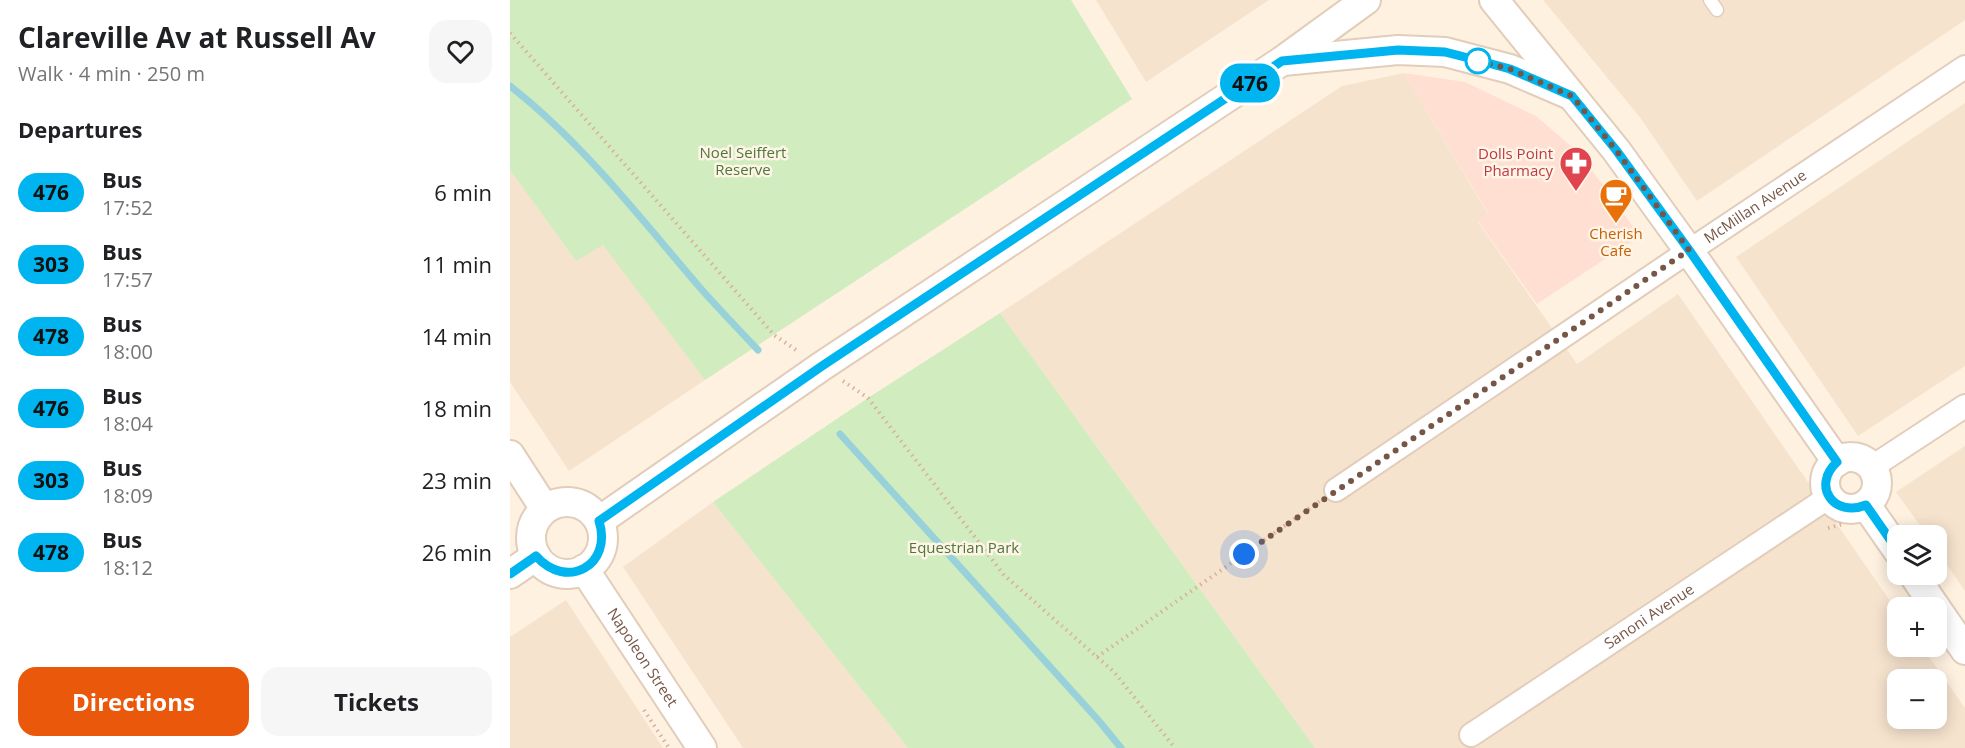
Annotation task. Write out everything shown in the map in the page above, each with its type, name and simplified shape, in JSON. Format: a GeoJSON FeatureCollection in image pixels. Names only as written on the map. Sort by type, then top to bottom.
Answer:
{"type":"FeatureCollection","features":[{"type":"Feature","properties":{"kind":"street"},"geometry":{"type":"LineString","coordinates":[[599,521],[822,366],[1282,61],[1366,0]]}},
{"type":"Feature","properties":{"kind":"street"},"geometry":{"type":"LineString","coordinates":[[1494,0],[1616,150],[1837,462]]}},
{"type":"Feature","properties":{"kind":"street"},"geometry":{"type":"LineString","coordinates":[[1282,61],[1398,50],[1445,52],[1510,69],[1572,96]]}},
{"type":"Feature","properties":{"kind":"street","name":"McMillan Avenue"},"geometry":{"type":"LineString","coordinates":[[1336,490],[1689,250],[1965,67]]}},
{"type":"Feature","properties":{"kind":"street"},"geometry":{"type":"LineString","coordinates":[[1872,467],[1965,406]]}},
{"type":"Feature","properties":{"kind":"street"},"geometry":{"type":"LineString","coordinates":[[510,455],[545,509]]}},
{"type":"Feature","properties":{"kind":"street"},"geometry":{"type":"LineString","coordinates":[[1851,458],[1859,459],[1872,467],[1877,483],[1872,499],[1866,505],[1850,509],[1841,507],[1829,497],[1826,482],[1831,468],[1837,462],[1851,458]]}},
{"type":"Feature","properties":{"kind":"street","name":"Sanoni Avenue"},"geometry":{"type":"LineString","coordinates":[[1471,735],[1829,497]]}},
{"type":"Feature","properties":{"kind":"street"},"geometry":{"type":"LineString","coordinates":[[568,502],[581,505],[591,511],[599,521],[602,532],[599,553],[584,569],[574,573],[563,573],[543,565],[536,556],[531,537],[537,517],[545,509],[556,503],[568,502]]}},
{"type":"Feature","properties":{"kind":"street"},"geometry":{"type":"LineString","coordinates":[[1866,505],[1887,535]]}},
{"type":"Feature","properties":{"kind":"street"},"geometry":{"type":"LineString","coordinates":[[510,574],[536,556]]}},
{"type":"Feature","properties":{"kind":"street","name":"Napoleon Street"},"geometry":{"type":"LineString","coordinates":[[584,569],[702,748]]}},
{"type":"Feature","properties":{"kind":"street"},"geometry":{"type":"LineString","coordinates":[[1947,624],[1965,650]]}},
{"type":"Feature","properties":{"kind":"path"},"geometry":{"type":"LineString","coordinates":[[510,33],[774,335],[868,398],[1004,575],[1113,672],[1175,748]]}},
{"type":"Feature","properties":{"kind":"path"},"geometry":{"type":"LineString","coordinates":[[1097,657],[1336,490]]}},
{"type":"Feature","properties":{"kind":"path"},"geometry":{"type":"LineString","coordinates":[[1828,528],[1843,524]]}},
{"type":"Feature","properties":{"kind":"shaded area"},"geometry":{"type":"Polygon","coordinates":[[[1096,0],[1269,0],[1146,82],[1096,0]]]}},
{"type":"Feature","properties":{"kind":"shaded area"},"geometry":{"type":"Polygon","coordinates":[[[1543,0],[1965,0],[1965,20],[1697,201],[1639,116],[1543,0]]]}},
{"type":"Feature","properties":{"kind":"shaded area"},"geometry":{"type":"Polygon","coordinates":[[[1404,73],[1488,214],[1478,222],[1577,364],[1678,294],[1887,597],[1887,657],[1929,657],[1938,669],[1887,669],[1887,729],[1947,729],[1947,682],[1965,708],[1965,748],[1315,748],[1000,313],[1342,86],[1404,73]]]}},
{"type":"Feature","properties":{"kind":"shaded area"},"geometry":{"type":"Polygon","coordinates":[[[1404,73],[1465,82],[1536,116],[1580,154],[1640,236],[1537,304],[1478,221],[1488,213],[1404,73]]]}},
{"type":"Feature","properties":{"kind":"shaded area"},"geometry":{"type":"Polygon","coordinates":[[[1965,103],[1965,366],[1858,436],[1736,257],[1965,103]]]}},
{"type":"Feature","properties":{"kind":"shaded area"},"geometry":{"type":"Polygon","coordinates":[[[510,170],[576,261],[603,244],[705,380],[569,471],[510,382],[510,170]]]}},
{"type":"Feature","properties":{"kind":"shaded area"},"geometry":{"type":"Polygon","coordinates":[[[1965,446],[1965,591],[1947,565],[1947,525],[1920,525],[1896,492],[1965,446]]]}},
{"type":"Feature","properties":{"kind":"shaded area"},"geometry":{"type":"Polygon","coordinates":[[[713,502],[908,748],[743,748],[623,567],[713,502]]]}},
{"type":"Feature","properties":{"kind":"shaded area"},"geometry":{"type":"Polygon","coordinates":[[[566,600],[663,748],[510,748],[510,637],[566,600]]]}},
{"type":"Feature","properties":{"kind":"green space","name":"Noel Seiffert Reserve"},"geometry":{"type":"Polygon","coordinates":[[[510,0],[1071,0],[1132,99],[705,380],[603,245],[576,261],[510,170],[510,0]]]}},
{"type":"Feature","properties":{"kind":"green space","name":"Equestrian Park"},"geometry":{"type":"Polygon","coordinates":[[[1000,313],[1315,748],[908,748],[713,502],[1000,313]]]}},
{"type":"Feature","properties":{"kind":"waterway"},"geometry":{"type":"LineString","coordinates":[[510,86],[537,108],[587,157],[702,290],[758,350]]}},
{"type":"Feature","properties":{"kind":"waterway"},"geometry":{"type":"LineString","coordinates":[[840,434],[1121,748]]}},
{"type":"Feature","properties":{"kind":"bus line","name":"476"},"geometry":{"type":"LineString","coordinates":[[510,574],[536,556],[543,565],[563,573],[574,573],[584,569],[599,553],[602,542],[599,521],[822,366],[1282,61],[1398,50],[1445,52],[1488,63],[1510,69],[1572,96],[1616,150],[1689,250],[1837,462],[1827,474],[1826,490],[1829,497],[1834,503],[1850,509],[1866,505],[1887,535]]}},
{"type":"Feature","properties":{"kind":"place","name":"Dolls Point Pharmacy"},"geometry":{"type":"Point","coordinates":[1576,192]}},
{"type":"Feature","properties":{"kind":"place","name":"Cherish Cafe"},"geometry":{"type":"Point","coordinates":[1616,224]}},
{"type":"Feature","properties":{"kind":"route"},"geometry":{"type":"LineString","coordinates":[[1244,554],[1689,250],[1616,150],[1572,96],[1510,69],[1478,61]]}}]}
